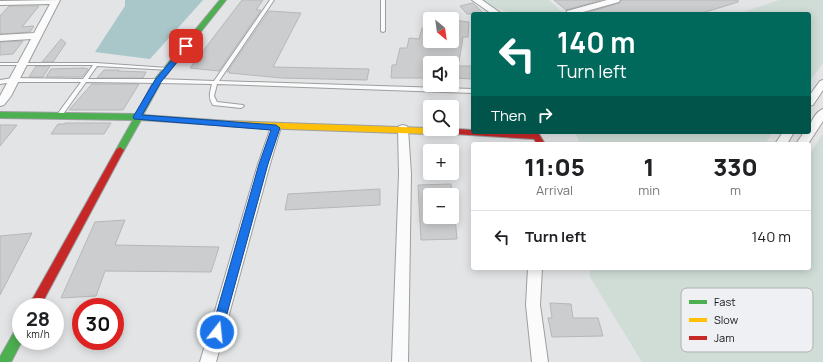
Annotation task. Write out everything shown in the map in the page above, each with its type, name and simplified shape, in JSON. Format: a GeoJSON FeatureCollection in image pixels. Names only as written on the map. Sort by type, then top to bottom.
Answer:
{"type":"FeatureCollection","features":[{"type":"Feature","properties":{"kind":"street"},"geometry":{"type":"LineString","coordinates":[[0,3],[55,0]]}},
{"type":"Feature","properties":{"kind":"street"},"geometry":{"type":"LineString","coordinates":[[0,103],[55,0]]}},
{"type":"Feature","properties":{"kind":"street"},"geometry":{"type":"LineString","coordinates":[[39,298],[158,81],[223,0]]}},
{"type":"Feature","properties":{"kind":"street"},"geometry":{"type":"LineString","coordinates":[[476,0],[495,12]]}},
{"type":"Feature","properties":{"kind":"street"},"geometry":{"type":"LineString","coordinates":[[574,12],[616,0]]}},
{"type":"Feature","properties":{"kind":"street"},"geometry":{"type":"LineString","coordinates":[[0,38],[36,36]]}},
{"type":"Feature","properties":{"kind":"street"},"geometry":{"type":"LineString","coordinates":[[811,100],[823,83]]}},
{"type":"Feature","properties":{"kind":"street"},"geometry":{"type":"LineString","coordinates":[[811,130],[823,112]]}},
{"type":"Feature","properties":{"kind":"street"},"geometry":{"type":"LineString","coordinates":[[0,115],[137,117],[276,128],[403,129],[471,133]]}},
{"type":"Feature","properties":{"kind":"street"},"geometry":{"type":"LineString","coordinates":[[208,362],[276,128]]}},
{"type":"Feature","properties":{"kind":"street"},"geometry":{"type":"LineString","coordinates":[[400,362],[404,174],[403,129]]}},
{"type":"Feature","properties":{"kind":"street"},"geometry":{"type":"LineString","coordinates":[[487,134],[537,137]]}},
{"type":"Feature","properties":{"kind":"street"},"geometry":{"type":"LineString","coordinates":[[535,270],[533,305],[540,362]]}},
{"type":"Feature","properties":{"kind":"street"},"geometry":{"type":"LineString","coordinates":[[4,362],[12,347]]}},
{"type":"Feature","properties":{"kind":"lane"},"geometry":{"type":"LineString","coordinates":[[241,106],[215,104],[211,95],[215,83],[272,0]]}},
{"type":"Feature","properties":{"kind":"lane"},"geometry":{"type":"LineString","coordinates":[[383,0],[383,31]]}},
{"type":"Feature","properties":{"kind":"lane"},"geometry":{"type":"LineString","coordinates":[[0,64],[96,64],[168,69]]}},
{"type":"Feature","properties":{"kind":"lane"},"geometry":{"type":"LineString","coordinates":[[59,116],[96,64]]}},
{"type":"Feature","properties":{"kind":"lane"},"geometry":{"type":"LineString","coordinates":[[0,82],[13,80],[158,81],[471,91]]}},
{"type":"Feature","properties":{"kind":"shaded area"},"geometry":{"type":"Polygon","coordinates":[[[477,0],[549,0],[562,12],[508,12],[478,2],[477,0]]]}},
{"type":"Feature","properties":{"kind":"shaded area"},"geometry":{"type":"Polygon","coordinates":[[[779,0],[823,0],[823,63],[811,79],[811,12],[744,12],[779,0]]]}},
{"type":"Feature","properties":{"kind":"shaded area"},"geometry":{"type":"Polygon","coordinates":[[[823,133],[823,362],[642,362],[590,277],[590,270],[811,270],[811,153],[823,133]]]}},
{"type":"Feature","properties":{"kind":"shaded area"},"geometry":{"type":"Polygon","coordinates":[[[576,134],[772,134],[766,142],[579,142],[576,134]]]}},
{"type":"Feature","properties":{"kind":"water"},"geometry":{"type":"Polygon","coordinates":[[[125,0],[203,0],[150,59],[95,52],[125,6],[125,0]]]}},
{"type":"Feature","properties":{"kind":"building"},"geometry":{"type":"Polygon","coordinates":[[[242,0],[263,0],[256,10],[261,10],[219,71],[190,68],[242,0]]]}},
{"type":"Feature","properties":{"kind":"building"},"geometry":{"type":"Polygon","coordinates":[[[554,0],[601,0],[566,10],[554,0]]]}},
{"type":"Feature","properties":{"kind":"building"},"geometry":{"type":"Polygon","coordinates":[[[621,0],[738,0],[738,2],[706,12],[589,12],[619,3],[621,0]]]}},
{"type":"Feature","properties":{"kind":"building"},"geometry":{"type":"Polygon","coordinates":[[[473,3],[482,12],[471,12],[471,14],[467,14],[460,6],[473,3]]]}},
{"type":"Feature","properties":{"kind":"building"},"geometry":{"type":"Polygon","coordinates":[[[9,6],[39,6],[22,27],[34,26],[30,32],[0,34],[0,16],[9,6]]]}},
{"type":"Feature","properties":{"kind":"building"},"geometry":{"type":"Polygon","coordinates":[[[269,11],[301,13],[273,67],[369,69],[367,80],[282,78],[227,72],[269,11]]]}},
{"type":"Feature","properties":{"kind":"building"},"geometry":{"type":"Polygon","coordinates":[[[459,21],[469,22],[468,37],[463,37],[459,62],[459,56],[423,56],[423,78],[391,78],[392,65],[396,65],[400,48],[407,48],[409,38],[419,39],[422,28],[423,48],[459,48],[459,21]]]}},
{"type":"Feature","properties":{"kind":"building"},"geometry":{"type":"Polygon","coordinates":[[[61,39],[66,43],[53,62],[42,62],[61,39]]]}},
{"type":"Feature","properties":{"kind":"building"},"geometry":{"type":"Polygon","coordinates":[[[23,41],[13,54],[0,55],[0,42],[23,41]]]}},
{"type":"Feature","properties":{"kind":"building"},"geometry":{"type":"Polygon","coordinates":[[[36,66],[50,66],[43,77],[29,77],[36,66]]]}},
{"type":"Feature","properties":{"kind":"building"},"geometry":{"type":"Polygon","coordinates":[[[459,66],[471,66],[471,79],[459,78],[459,66]]]}},
{"type":"Feature","properties":{"kind":"building"},"geometry":{"type":"Polygon","coordinates":[[[51,69],[88,69],[82,77],[46,77],[51,69]]]}},
{"type":"Feature","properties":{"kind":"building"},"geometry":{"type":"Polygon","coordinates":[[[104,70],[146,72],[143,78],[97,78],[104,70]]]}},
{"type":"Feature","properties":{"kind":"building"},"geometry":{"type":"Polygon","coordinates":[[[92,84],[139,84],[123,110],[69,110],[92,84]]]}},
{"type":"Feature","properties":{"kind":"building"},"geometry":{"type":"Polygon","coordinates":[[[111,123],[104,134],[51,134],[58,124],[111,123]]]}},
{"type":"Feature","properties":{"kind":"building"},"geometry":{"type":"Polygon","coordinates":[[[0,125],[17,125],[0,146],[0,125]]]}},
{"type":"Feature","properties":{"kind":"building"},"geometry":{"type":"Polygon","coordinates":[[[451,184],[451,188],[423,188],[423,224],[456,224],[457,239],[421,240],[418,185],[451,184]]]}},
{"type":"Feature","properties":{"kind":"building"},"geometry":{"type":"Polygon","coordinates":[[[380,189],[380,205],[285,210],[288,194],[380,189]]]}},
{"type":"Feature","properties":{"kind":"building"},"geometry":{"type":"Polygon","coordinates":[[[125,220],[115,245],[219,247],[211,272],[105,271],[96,296],[61,298],[95,222],[125,220]]]}},
{"type":"Feature","properties":{"kind":"building"},"geometry":{"type":"Polygon","coordinates":[[[32,233],[0,295],[0,236],[32,233]]]}},
{"type":"Feature","properties":{"kind":"building"},"geometry":{"type":"Polygon","coordinates":[[[550,303],[571,304],[573,318],[598,318],[603,336],[552,337],[548,318],[552,318],[550,303]]]}},
{"type":"Feature","properties":{"kind":"traffic: fast"},"geometry":{"type":"LineString","coordinates":[[120,150],[158,81],[223,0]]}},
{"type":"Feature","properties":{"kind":"traffic: fast"},"geometry":{"type":"LineString","coordinates":[[0,115],[137,117],[228,124]]}},
{"type":"Feature","properties":{"kind":"traffic: fast"},"geometry":{"type":"LineString","coordinates":[[4,362],[12,347]]}},
{"type":"Feature","properties":{"kind":"traffic: slow"},"geometry":{"type":"LineString","coordinates":[[228,124],[423,131]]}},
{"type":"Feature","properties":{"kind":"traffic: jam"},"geometry":{"type":"LineString","coordinates":[[459,132],[471,133]]}},
{"type":"Feature","properties":{"kind":"traffic: jam"},"geometry":{"type":"LineString","coordinates":[[496,134],[536,136],[540,142]]}},
{"type":"Feature","properties":{"kind":"traffic: jam"},"geometry":{"type":"LineString","coordinates":[[39,298],[120,150]]}},
{"type":"Feature","properties":{"kind":"route"},"geometry":{"type":"LineString","coordinates":[[186,46],[158,81],[137,117],[276,128],[264,164],[217,332]]}}]}
